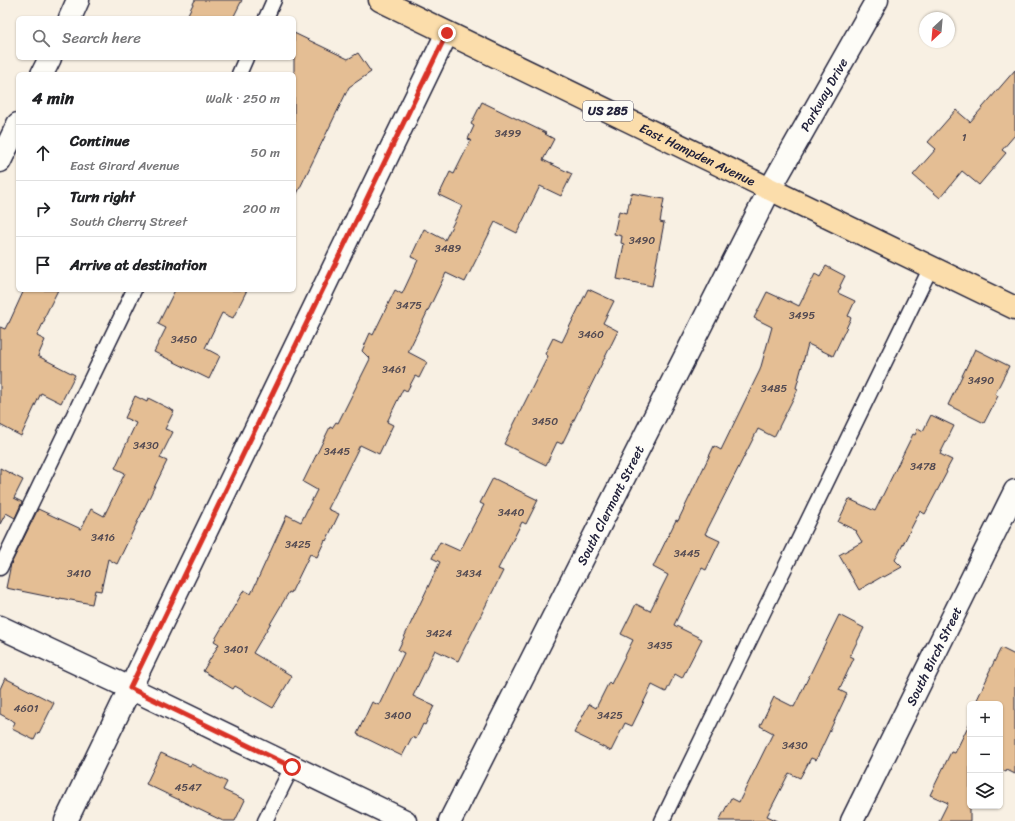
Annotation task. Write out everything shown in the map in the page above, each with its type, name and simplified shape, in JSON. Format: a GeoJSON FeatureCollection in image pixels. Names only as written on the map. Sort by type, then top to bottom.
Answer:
{"type":"FeatureCollection","features":[{"type":"Feature","properties":{"kind":"highway","name":"East Hampden Avenue"},"geometry":{"type":"LineString","coordinates":[[380,0],[1015,308]]}},
{"type":"Feature","properties":{"kind":"street"},"geometry":{"type":"LineString","coordinates":[[71,16],[78,0]]}},
{"type":"Feature","properties":{"kind":"street","name":"Parkway Drive"},"geometry":{"type":"LineString","coordinates":[[770,189],[877,0]]}},
{"type":"Feature","properties":{"kind":"street"},"geometry":{"type":"LineString","coordinates":[[66,821],[447,33]]}},
{"type":"Feature","properties":{"kind":"street"},"geometry":{"type":"LineString","coordinates":[[43,72],[49,60]]}},
{"type":"Feature","properties":{"kind":"street"},"geometry":{"type":"LineString","coordinates":[[0,161],[16,128]]}},
{"type":"Feature","properties":{"kind":"street","name":"South Clermont Street"},"geometry":{"type":"LineString","coordinates":[[450,821],[770,189]]}},
{"type":"Feature","properties":{"kind":"street","name":"South Birch Street"},"geometry":{"type":"LineString","coordinates":[[852,821],[1015,491]]}},
{"type":"Feature","properties":{"kind":"street"},"geometry":{"type":"LineString","coordinates":[[0,627],[130,688],[404,821]]}},
{"type":"Feature","properties":{"kind":"lane"},"geometry":{"type":"LineString","coordinates":[[267,16],[274,0]]}},
{"type":"Feature","properties":{"kind":"lane"},"geometry":{"type":"LineString","coordinates":[[240,72],[245,60]]}},
{"type":"Feature","properties":{"kind":"lane"},"geometry":{"type":"LineString","coordinates":[[662,821],[931,267]]}},
{"type":"Feature","properties":{"kind":"lane"},"geometry":{"type":"LineString","coordinates":[[0,568],[133,292]]}},
{"type":"Feature","properties":{"kind":"lane"},"geometry":{"type":"LineString","coordinates":[[265,821],[292,767]]}},
{"type":"Feature","properties":{"kind":"building"},"geometry":{"type":"Polygon","coordinates":[[[195,0],[242,0],[234,16],[187,16],[195,0]]]}},
{"type":"Feature","properties":{"kind":"building"},"geometry":{"type":"Polygon","coordinates":[[[296,34],[348,59],[358,53],[371,72],[349,87],[296,196],[296,72],[294,72],[294,60],[296,60],[296,34]]]}},
{"type":"Feature","properties":{"kind":"building"},"geometry":{"type":"Polygon","coordinates":[[[1015,70],[1015,135],[1002,150],[1006,153],[979,185],[962,171],[940,198],[913,175],[936,149],[928,142],[956,110],[970,122],[1015,70]]]}},
{"type":"Feature","properties":{"kind":"building"},"geometry":{"type":"Polygon","coordinates":[[[482,102],[546,133],[545,134],[554,139],[543,160],[572,174],[561,196],[540,186],[517,233],[495,222],[465,282],[446,273],[408,352],[427,362],[419,378],[415,376],[407,391],[403,389],[387,422],[393,425],[379,454],[360,445],[328,509],[339,514],[326,541],[325,540],[317,557],[310,554],[291,593],[289,592],[253,653],[292,676],[273,708],[235,686],[233,689],[203,671],[219,644],[214,641],[244,590],[251,594],[287,515],[301,522],[317,490],[303,482],[330,427],[332,428],[336,422],[338,423],[370,359],[362,351],[370,333],[373,335],[395,290],[402,294],[418,260],[411,257],[424,229],[445,240],[462,206],[439,195],[450,172],[454,174],[471,140],[468,139],[474,126],[471,124],[482,102]]]}},
{"type":"Feature","properties":{"kind":"building"},"geometry":{"type":"Polygon","coordinates":[[[631,193],[664,199],[660,222],[664,223],[652,286],[617,279],[624,244],[621,243],[622,236],[614,234],[619,211],[627,213],[631,193]]]}},
{"type":"Feature","properties":{"kind":"building"},"geometry":{"type":"Polygon","coordinates":[[[826,266],[845,276],[838,293],[855,301],[848,316],[851,318],[833,356],[808,344],[796,388],[798,389],[774,437],[758,429],[705,534],[720,541],[706,570],[702,568],[674,625],[702,639],[682,678],[675,674],[666,692],[652,685],[632,726],[625,723],[611,751],[574,733],[589,704],[596,708],[609,682],[611,684],[633,640],[621,634],[636,604],[650,611],[668,575],[653,567],[676,520],[678,521],[714,446],[721,450],[760,370],[772,327],[754,318],[767,292],[799,306],[815,274],[820,277],[826,266]]]}},
{"type":"Feature","properties":{"kind":"building"},"geometry":{"type":"Polygon","coordinates":[[[588,289],[614,301],[603,323],[618,331],[562,444],[557,442],[546,465],[504,444],[548,356],[545,354],[553,338],[562,342],[588,289]]]}},
{"type":"Feature","properties":{"kind":"building"},"geometry":{"type":"Polygon","coordinates":[[[23,292],[57,292],[37,336],[45,340],[38,356],[75,375],[61,403],[41,393],[21,436],[0,425],[0,327],[5,329],[23,292]]]}},
{"type":"Feature","properties":{"kind":"building"},"geometry":{"type":"Polygon","coordinates":[[[174,292],[246,292],[233,318],[222,313],[205,348],[220,356],[209,379],[154,352],[166,328],[158,324],[174,292]]]}},
{"type":"Feature","properties":{"kind":"building"},"geometry":{"type":"Polygon","coordinates":[[[975,349],[1009,366],[995,394],[998,396],[984,423],[948,405],[975,349]]]}},
{"type":"Feature","properties":{"kind":"building"},"geometry":{"type":"Polygon","coordinates":[[[135,396],[147,402],[148,398],[174,411],[165,429],[173,432],[160,458],[167,461],[117,564],[108,559],[101,591],[95,590],[92,604],[6,588],[11,564],[38,509],[81,529],[91,509],[104,516],[125,473],[115,468],[136,423],[125,418],[135,396]]]}},
{"type":"Feature","properties":{"kind":"building"},"geometry":{"type":"Polygon","coordinates":[[[931,415],[954,426],[940,454],[952,460],[925,514],[920,511],[895,560],[902,567],[859,590],[839,555],[862,542],[856,532],[857,531],[838,522],[849,499],[875,511],[913,434],[915,435],[918,428],[923,431],[931,415]]]}},
{"type":"Feature","properties":{"kind":"building"},"geometry":{"type":"Polygon","coordinates":[[[0,468],[23,480],[14,498],[22,502],[15,518],[6,513],[0,524],[0,468]]]}},
{"type":"Feature","properties":{"kind":"building"},"geometry":{"type":"Polygon","coordinates":[[[493,478],[538,500],[526,524],[522,522],[498,569],[503,571],[458,661],[435,650],[413,696],[434,706],[425,725],[423,724],[416,739],[412,737],[402,756],[357,734],[372,702],[379,705],[404,653],[398,650],[440,562],[432,558],[440,542],[460,551],[484,505],[480,503],[493,478]]]}},
{"type":"Feature","properties":{"kind":"building"},"geometry":{"type":"Polygon","coordinates":[[[839,615],[864,628],[850,656],[854,658],[839,690],[847,694],[816,760],[811,758],[800,778],[789,773],[767,816],[778,821],[719,821],[731,798],[739,802],[773,733],[760,726],[774,697],[794,707],[839,615]]]}},
{"type":"Feature","properties":{"kind":"building"},"geometry":{"type":"Polygon","coordinates":[[[1001,648],[1015,655],[1015,774],[1007,770],[1006,772],[1003,770],[1003,701],[976,701],[1001,648]]]}},
{"type":"Feature","properties":{"kind":"building"},"geometry":{"type":"Polygon","coordinates":[[[5,678],[54,703],[34,740],[12,729],[15,722],[0,714],[0,689],[5,678]]]}},
{"type":"Feature","properties":{"kind":"building"},"geometry":{"type":"Polygon","coordinates":[[[967,728],[967,809],[970,809],[970,821],[939,821],[948,803],[930,795],[951,752],[955,753],[967,728]]]}},
{"type":"Feature","properties":{"kind":"building"},"geometry":{"type":"Polygon","coordinates":[[[161,753],[190,766],[191,764],[227,782],[223,790],[245,800],[235,821],[223,821],[146,784],[161,753]]]}},
{"type":"Feature","properties":{"kind":"route"},"geometry":{"type":"LineString","coordinates":[[292,767],[130,688],[447,33]]}}]}
